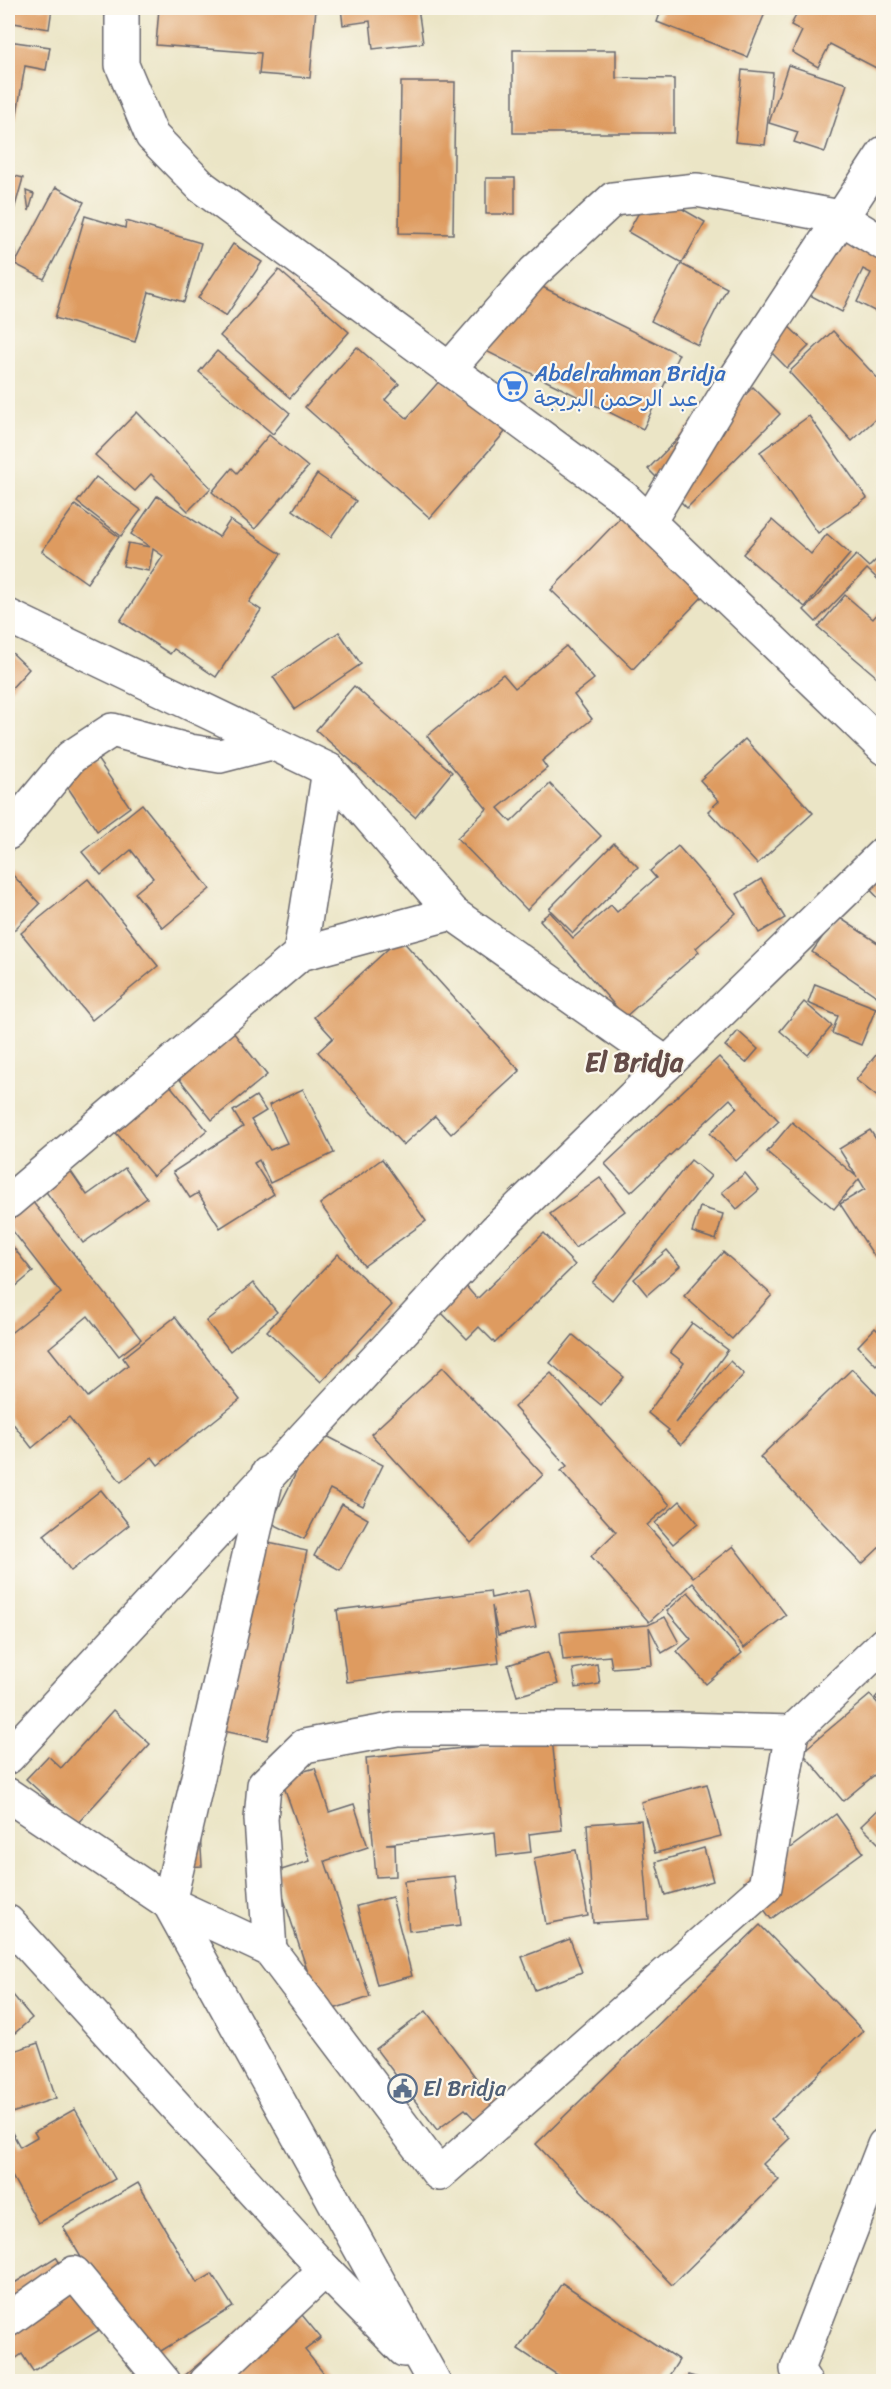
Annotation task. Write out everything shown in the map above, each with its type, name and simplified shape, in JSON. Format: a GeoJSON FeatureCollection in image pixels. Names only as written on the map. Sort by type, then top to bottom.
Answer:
{"type":"FeatureCollection","features":[{"type":"Feature","properties":{"kind":"street"},"geometry":{"type":"LineString","coordinates":[[122,8],[122,64],[152,136],[202,187],[623,497],[884,748]]}},
{"type":"Feature","properties":{"kind":"street"},"geometry":{"type":"LineString","coordinates":[[649,522],[735,379],[884,153]]}},
{"type":"Feature","properties":{"kind":"street"},"geometry":{"type":"LineString","coordinates":[[449,369],[534,272],[614,199],[697,190],[840,217],[884,244]]}},
{"type":"Feature","properties":{"kind":"street"},"geometry":{"type":"LineString","coordinates":[[8,616],[329,770],[452,913],[667,1064]]}},
{"type":"Feature","properties":{"kind":"street"},"geometry":{"type":"LineString","coordinates":[[8,832],[71,757],[112,730],[190,751],[220,756],[271,743]]}},
{"type":"Feature","properties":{"kind":"street"},"geometry":{"type":"LineString","coordinates":[[300,954],[329,770]]}},
{"type":"Feature","properties":{"kind":"street"},"geometry":{"type":"LineString","coordinates":[[8,1757],[268,1473],[496,1230],[884,853]]}},
{"type":"Feature","properties":{"kind":"street"},"geometry":{"type":"LineString","coordinates":[[8,1202],[300,954],[452,913]]}},
{"type":"Feature","properties":{"kind":"street"},"geometry":{"type":"LineString","coordinates":[[268,1473],[169,1903],[434,2381]]}},
{"type":"Feature","properties":{"kind":"street"},"geometry":{"type":"LineString","coordinates":[[8,1795],[169,1903],[270,1950],[439,2174],[765,1887],[792,1732],[884,1644]]}},
{"type":"Feature","properties":{"kind":"street"},"geometry":{"type":"LineString","coordinates":[[270,1950],[261,1819],[264,1785],[304,1746],[397,1729],[680,1729],[792,1732]]}},
{"type":"Feature","properties":{"kind":"street"},"geometry":{"type":"LineString","coordinates":[[8,1922],[325,2270],[434,2381]]}},
{"type":"Feature","properties":{"kind":"street"},"geometry":{"type":"LineString","coordinates":[[805,2382],[797,2369],[884,2145]]}},
{"type":"Feature","properties":{"kind":"street"},"geometry":{"type":"LineString","coordinates":[[206,2382],[325,2270]]}},
{"type":"Feature","properties":{"kind":"street"},"geometry":{"type":"LineString","coordinates":[[8,2320],[74,2273],[164,2382]]}},
{"type":"Feature","properties":{"kind":"building"},"geometry":{"type":"Polygon","coordinates":[[[8,8],[52,8],[49,29],[8,22],[8,8]]]}},
{"type":"Feature","properties":{"kind":"building"},"geometry":{"type":"Polygon","coordinates":[[[159,8],[316,8],[310,78],[259,74],[261,53],[156,45],[159,8]]]}},
{"type":"Feature","properties":{"kind":"building"},"geometry":{"type":"Polygon","coordinates":[[[341,8],[418,8],[423,43],[373,49],[370,21],[343,25],[341,8]]]}},
{"type":"Feature","properties":{"kind":"building"},"geometry":{"type":"Polygon","coordinates":[[[662,8],[767,8],[747,57],[657,22],[662,8]]]}},
{"type":"Feature","properties":{"kind":"building"},"geometry":{"type":"Polygon","coordinates":[[[800,8],[884,8],[884,72],[830,44],[818,67],[792,52],[802,31],[791,25],[800,8]]]}},
{"type":"Feature","properties":{"kind":"building"},"geometry":{"type":"Polygon","coordinates":[[[8,41],[50,47],[46,70],[25,66],[16,120],[8,119],[8,41]]]}},
{"type":"Feature","properties":{"kind":"building"},"geometry":{"type":"Polygon","coordinates":[[[513,50],[616,50],[616,78],[674,79],[674,133],[513,133],[513,50]]]}},
{"type":"Feature","properties":{"kind":"building"},"geometry":{"type":"Polygon","coordinates":[[[788,65],[847,84],[825,152],[794,142],[798,132],[769,123],[788,65]]]}},
{"type":"Feature","properties":{"kind":"building"},"geometry":{"type":"Polygon","coordinates":[[[742,70],[773,73],[765,145],[735,142],[742,70]]]}},
{"type":"Feature","properties":{"kind":"building"},"geometry":{"type":"Polygon","coordinates":[[[401,82],[455,82],[453,234],[399,233],[401,82]]]}},
{"type":"Feature","properties":{"kind":"building"},"geometry":{"type":"Polygon","coordinates":[[[8,174],[23,178],[12,217],[16,254],[8,282],[8,174]]]}},
{"type":"Feature","properties":{"kind":"building"},"geometry":{"type":"Polygon","coordinates":[[[486,178],[515,178],[515,214],[486,214],[486,178]]]}},
{"type":"Feature","properties":{"kind":"building"},"geometry":{"type":"Polygon","coordinates":[[[56,187],[84,202],[44,279],[15,264],[56,187]]]}},
{"type":"Feature","properties":{"kind":"building"},"geometry":{"type":"Polygon","coordinates":[[[26,191],[34,194],[29,211],[26,191]]]}},
{"type":"Feature","properties":{"kind":"building"},"geometry":{"type":"Polygon","coordinates":[[[651,191],[705,222],[682,263],[628,232],[651,191]]]}},
{"type":"Feature","properties":{"kind":"building"},"geometry":{"type":"Polygon","coordinates":[[[85,216],[125,228],[126,221],[201,243],[184,302],[149,292],[135,342],[55,318],[85,216]]]}},
{"type":"Feature","properties":{"kind":"building"},"geometry":{"type":"Polygon","coordinates":[[[838,224],[884,247],[884,316],[857,302],[871,273],[863,269],[842,312],[804,292],[838,224]]]}},
{"type":"Feature","properties":{"kind":"building"},"geometry":{"type":"Polygon","coordinates":[[[233,244],[262,262],[226,316],[198,298],[233,244]]]}},
{"type":"Feature","properties":{"kind":"building"},"geometry":{"type":"Polygon","coordinates":[[[681,264],[727,288],[698,345],[651,321],[681,264]]]}},
{"type":"Feature","properties":{"kind":"building"},"geometry":{"type":"Polygon","coordinates":[[[279,270],[349,332],[290,398],[220,336],[279,270]]]}},
{"type":"Feature","properties":{"kind":"building"},"geometry":{"type":"Polygon","coordinates":[[[516,274],[679,354],[643,429],[480,348],[516,274]]]}},
{"type":"Feature","properties":{"kind":"building"},"geometry":{"type":"Polygon","coordinates":[[[784,322],[809,346],[787,368],[763,344],[784,322]]]}},
{"type":"Feature","properties":{"kind":"building"},"geometry":{"type":"Polygon","coordinates":[[[833,331],[884,385],[884,403],[879,407],[883,412],[852,441],[789,372],[833,331]]]}},
{"type":"Feature","properties":{"kind":"building"},"geometry":{"type":"Polygon","coordinates":[[[357,347],[399,384],[385,400],[407,418],[442,378],[505,432],[430,518],[305,407],[357,347]]]}},
{"type":"Feature","properties":{"kind":"building"},"geometry":{"type":"Polygon","coordinates":[[[217,351],[290,413],[273,434],[199,372],[217,351]]]}},
{"type":"Feature","properties":{"kind":"building"},"geometry":{"type":"Polygon","coordinates":[[[753,387],[780,414],[687,508],[648,469],[702,414],[714,426],[753,387]]]}},
{"type":"Feature","properties":{"kind":"building"},"geometry":{"type":"Polygon","coordinates":[[[137,412],[211,488],[188,511],[151,474],[135,491],[95,455],[137,412]]]}},
{"type":"Feature","properties":{"kind":"building"},"geometry":{"type":"Polygon","coordinates":[[[809,416],[867,498],[818,533],[760,452],[809,416]]]}},
{"type":"Feature","properties":{"kind":"building"},"geometry":{"type":"Polygon","coordinates":[[[269,435],[308,467],[255,529],[212,492],[232,468],[237,473],[269,435]]]}},
{"type":"Feature","properties":{"kind":"building"},"geometry":{"type":"Polygon","coordinates":[[[317,474],[356,501],[331,537],[293,510],[317,474]]]}},
{"type":"Feature","properties":{"kind":"building"},"geometry":{"type":"Polygon","coordinates":[[[96,477],[141,510],[121,536],[77,502],[96,477]]]}},
{"type":"Feature","properties":{"kind":"building"},"geometry":{"type":"Polygon","coordinates":[[[157,496],[219,537],[230,520],[281,554],[249,602],[261,610],[216,677],[174,649],[170,654],[120,621],[163,556],[153,549],[149,571],[123,566],[128,543],[150,547],[131,534],[157,496]]]}},
{"type":"Feature","properties":{"kind":"building"},"geometry":{"type":"Polygon","coordinates":[[[75,505],[119,537],[87,583],[42,551],[75,505]]]}},
{"type":"Feature","properties":{"kind":"building"},"geometry":{"type":"Polygon","coordinates":[[[622,516],[704,595],[633,669],[551,590],[622,516]]]}},
{"type":"Feature","properties":{"kind":"building"},"geometry":{"type":"Polygon","coordinates":[[[772,520],[811,554],[827,534],[850,554],[805,607],[743,554],[772,520]]]}},
{"type":"Feature","properties":{"kind":"building"},"geometry":{"type":"Polygon","coordinates":[[[884,552],[884,585],[867,569],[816,622],[804,610],[856,555],[869,567],[884,552]]]}},
{"type":"Feature","properties":{"kind":"building"},"geometry":{"type":"Polygon","coordinates":[[[845,595],[873,619],[884,606],[884,683],[818,627],[845,595]]]}},
{"type":"Feature","properties":{"kind":"building"},"geometry":{"type":"Polygon","coordinates":[[[339,632],[361,664],[295,709],[273,677],[339,632]]]}},
{"type":"Feature","properties":{"kind":"building"},"geometry":{"type":"Polygon","coordinates":[[[566,646],[594,679],[574,695],[592,719],[542,761],[547,768],[498,808],[511,822],[550,784],[601,836],[527,910],[457,838],[487,809],[427,736],[503,674],[515,688],[566,646]]]}},
{"type":"Feature","properties":{"kind":"building"},"geometry":{"type":"Polygon","coordinates":[[[8,649],[29,669],[8,692],[8,649]]]}},
{"type":"Feature","properties":{"kind":"building"},"geometry":{"type":"Polygon","coordinates":[[[354,686],[452,772],[415,817],[316,730],[354,686]]]}},
{"type":"Feature","properties":{"kind":"building"},"geometry":{"type":"Polygon","coordinates":[[[745,739],[813,813],[757,864],[708,811],[719,801],[700,780],[745,739]]]}},
{"type":"Feature","properties":{"kind":"building"},"geometry":{"type":"Polygon","coordinates":[[[87,744],[130,807],[97,831],[54,767],[87,744]]]}},
{"type":"Feature","properties":{"kind":"building"},"geometry":{"type":"Polygon","coordinates":[[[142,804],[210,889],[163,928],[135,893],[153,878],[131,850],[101,875],[82,852],[142,804]]]}},
{"type":"Feature","properties":{"kind":"building"},"geometry":{"type":"Polygon","coordinates":[[[614,843],[638,867],[573,933],[549,909],[614,843]]]}},
{"type":"Feature","properties":{"kind":"building"},"geometry":{"type":"Polygon","coordinates":[[[678,846],[736,913],[696,948],[699,952],[625,1017],[540,920],[550,912],[573,938],[611,905],[617,912],[656,878],[650,871],[678,846]]]}},
{"type":"Feature","properties":{"kind":"building"},"geometry":{"type":"Polygon","coordinates":[[[884,864],[884,904],[864,883],[884,864]]]}},
{"type":"Feature","properties":{"kind":"building"},"geometry":{"type":"Polygon","coordinates":[[[8,870],[40,904],[8,936],[8,870]]]}},
{"type":"Feature","properties":{"kind":"building"},"geometry":{"type":"Polygon","coordinates":[[[88,879],[158,966],[92,1020],[21,933],[88,879]]]}},
{"type":"Feature","properties":{"kind":"building"},"geometry":{"type":"Polygon","coordinates":[[[761,879],[785,918],[759,933],[737,894],[761,879]]]}},
{"type":"Feature","properties":{"kind":"building"},"geometry":{"type":"Polygon","coordinates":[[[837,916],[884,947],[884,1001],[812,952],[837,916]]]}},
{"type":"Feature","properties":{"kind":"building"},"geometry":{"type":"Polygon","coordinates":[[[400,938],[520,1071],[451,1134],[435,1116],[403,1145],[318,1052],[333,1038],[314,1017],[400,938]]]}},
{"type":"Feature","properties":{"kind":"building"},"geometry":{"type":"Polygon","coordinates":[[[815,984],[876,1008],[861,1045],[832,1033],[838,1016],[808,1003],[815,984]]]}},
{"type":"Feature","properties":{"kind":"building"},"geometry":{"type":"Polygon","coordinates":[[[804,1002],[832,1026],[808,1055],[780,1031],[804,1002]]]}},
{"type":"Feature","properties":{"kind":"building"},"geometry":{"type":"Polygon","coordinates":[[[218,1013],[267,1075],[212,1120],[162,1057],[218,1013]]]}},
{"type":"Feature","properties":{"kind":"building"},"geometry":{"type":"Polygon","coordinates":[[[738,1031],[758,1049],[746,1063],[725,1046],[738,1031]]]}},
{"type":"Feature","properties":{"kind":"building"},"geometry":{"type":"Polygon","coordinates":[[[884,1045],[884,1102],[856,1080],[884,1045]]]}},
{"type":"Feature","properties":{"kind":"building"},"geometry":{"type":"Polygon","coordinates":[[[719,1057],[779,1121],[736,1161],[710,1133],[737,1107],[730,1099],[631,1192],[605,1164],[719,1057]]]}},
{"type":"Feature","properties":{"kind":"building"},"geometry":{"type":"Polygon","coordinates":[[[154,1066],[207,1130],[153,1176],[99,1113],[154,1066]]]}},
{"type":"Feature","properties":{"kind":"building"},"geometry":{"type":"Polygon","coordinates":[[[303,1089],[334,1153],[270,1183],[259,1160],[254,1163],[274,1194],[220,1228],[198,1193],[190,1198],[173,1172],[243,1127],[233,1111],[256,1096],[266,1111],[251,1120],[270,1150],[287,1143],[269,1105],[303,1089]]]}},
{"type":"Feature","properties":{"kind":"building"},"geometry":{"type":"Polygon","coordinates":[[[792,1122],[857,1177],[839,1149],[870,1130],[884,1151],[884,1271],[840,1204],[865,1189],[859,1179],[834,1209],[767,1152],[792,1122]]]}},
{"type":"Feature","properties":{"kind":"building"},"geometry":{"type":"Polygon","coordinates":[[[382,1159],[426,1221],[364,1266],[320,1204],[382,1159]]]}},
{"type":"Feature","properties":{"kind":"building"},"geometry":{"type":"Polygon","coordinates":[[[691,1160],[711,1176],[612,1300],[592,1283],[691,1160]]]}},
{"type":"Feature","properties":{"kind":"building"},"geometry":{"type":"Polygon","coordinates":[[[65,1163],[87,1195],[125,1168],[147,1198],[83,1243],[39,1182],[65,1163]]]}},
{"type":"Feature","properties":{"kind":"building"},"geometry":{"type":"Polygon","coordinates":[[[745,1173],[759,1190],[737,1209],[722,1192],[745,1173]]]}},
{"type":"Feature","properties":{"kind":"building"},"geometry":{"type":"Polygon","coordinates":[[[600,1178],[625,1211],[575,1248],[550,1214],[600,1178]]]}},
{"type":"Feature","properties":{"kind":"building"},"geometry":{"type":"Polygon","coordinates":[[[24,1191],[141,1339],[119,1356],[88,1316],[49,1348],[88,1397],[128,1365],[123,1358],[175,1317],[240,1400],[158,1465],[152,1457],[121,1482],[69,1417],[32,1448],[8,1417],[8,1335],[61,1293],[8,1225],[8,1204],[24,1191]]]}},
{"type":"Feature","properties":{"kind":"building"},"geometry":{"type":"Polygon","coordinates":[[[700,1207],[723,1214],[716,1240],[692,1232],[700,1207]]]}},
{"type":"Feature","properties":{"kind":"building"},"geometry":{"type":"Polygon","coordinates":[[[544,1233],[575,1265],[495,1343],[479,1327],[467,1339],[438,1309],[464,1284],[477,1299],[544,1233]]]}},
{"type":"Feature","properties":{"kind":"building"},"geometry":{"type":"Polygon","coordinates":[[[8,1241],[33,1272],[8,1293],[8,1241]]]}},
{"type":"Feature","properties":{"kind":"building"},"geometry":{"type":"Polygon","coordinates":[[[667,1250],[680,1266],[647,1295],[634,1279],[667,1250]]]}},
{"type":"Feature","properties":{"kind":"building"},"geometry":{"type":"Polygon","coordinates":[[[723,1252],[772,1295],[732,1339],[684,1296],[723,1252]]]}},
{"type":"Feature","properties":{"kind":"building"},"geometry":{"type":"Polygon","coordinates":[[[338,1254],[392,1305],[321,1382],[267,1331],[338,1254]]]}},
{"type":"Feature","properties":{"kind":"building"},"geometry":{"type":"Polygon","coordinates":[[[253,1283],[277,1312],[230,1351],[206,1321],[253,1283]]]}},
{"type":"Feature","properties":{"kind":"building"},"geometry":{"type":"Polygon","coordinates":[[[692,1323],[728,1350],[675,1423],[730,1361],[744,1374],[681,1445],[667,1432],[669,1430],[648,1413],[684,1363],[670,1352],[692,1323]]]}},
{"type":"Feature","properties":{"kind":"building"},"geometry":{"type":"Polygon","coordinates":[[[875,1328],[884,1337],[884,1357],[876,1365],[858,1346],[875,1328]]]}},
{"type":"Feature","properties":{"kind":"building"},"geometry":{"type":"Polygon","coordinates":[[[573,1335],[624,1377],[601,1405],[550,1363],[573,1335]]]}},
{"type":"Feature","properties":{"kind":"building"},"geometry":{"type":"Polygon","coordinates":[[[443,1367],[543,1475],[471,1543],[371,1434],[443,1367]]]}},
{"type":"Feature","properties":{"kind":"building"},"geometry":{"type":"Polygon","coordinates":[[[852,1369],[884,1402],[884,1543],[862,1564],[760,1457],[852,1369]]]}},
{"type":"Feature","properties":{"kind":"building"},"geometry":{"type":"Polygon","coordinates":[[[551,1373],[670,1505],[647,1525],[693,1577],[733,1546],[786,1615],[744,1648],[693,1583],[649,1622],[591,1556],[616,1532],[561,1471],[567,1466],[514,1407],[551,1373]]]}},
{"type":"Feature","properties":{"kind":"building"},"geometry":{"type":"Polygon","coordinates":[[[317,1431],[383,1465],[363,1506],[330,1489],[304,1539],[271,1523],[317,1431]]]}},
{"type":"Feature","properties":{"kind":"building"},"geometry":{"type":"Polygon","coordinates":[[[101,1490],[129,1525],[71,1571],[44,1535],[101,1490]]]}},
{"type":"Feature","properties":{"kind":"building"},"geometry":{"type":"Polygon","coordinates":[[[680,1501],[698,1523],[673,1544],[655,1523],[680,1501]]]}},
{"type":"Feature","properties":{"kind":"building"},"geometry":{"type":"Polygon","coordinates":[[[342,1504],[368,1519],[340,1570],[314,1556],[342,1504]]]}},
{"type":"Feature","properties":{"kind":"building"},"geometry":{"type":"Polygon","coordinates":[[[254,1540],[307,1551],[267,1740],[204,1727],[254,1540]]]}},
{"type":"Feature","properties":{"kind":"building"},"geometry":{"type":"Polygon","coordinates":[[[528,1590],[536,1627],[498,1635],[492,1606],[499,1663],[347,1682],[337,1610],[490,1591],[491,1598],[528,1590]]]}},
{"type":"Feature","properties":{"kind":"building"},"geometry":{"type":"Polygon","coordinates":[[[688,1592],[742,1653],[706,1684],[677,1651],[691,1639],[667,1611],[688,1592]]]}},
{"type":"Feature","properties":{"kind":"building"},"geometry":{"type":"Polygon","coordinates":[[[665,1617],[679,1643],[662,1653],[649,1627],[652,1665],[612,1668],[610,1656],[563,1660],[560,1632],[648,1625],[665,1617]]]}},
{"type":"Feature","properties":{"kind":"building"},"geometry":{"type":"Polygon","coordinates":[[[548,1652],[558,1684],[517,1696],[508,1665],[548,1652]]]}},
{"type":"Feature","properties":{"kind":"building"},"geometry":{"type":"Polygon","coordinates":[[[597,1664],[600,1684],[576,1688],[573,1669],[597,1664]]]}},
{"type":"Feature","properties":{"kind":"building"},"geometry":{"type":"Polygon","coordinates":[[[884,1688],[884,1704],[875,1698],[884,1688]]]}},
{"type":"Feature","properties":{"kind":"building"},"geometry":{"type":"Polygon","coordinates":[[[870,1695],[884,1710],[884,1767],[843,1801],[802,1752],[870,1695]]]}},
{"type":"Feature","properties":{"kind":"building"},"geometry":{"type":"Polygon","coordinates":[[[113,1710],[150,1744],[76,1825],[26,1779],[48,1756],[61,1768],[113,1710]]]}},
{"type":"Feature","properties":{"kind":"building"},"geometry":{"type":"Polygon","coordinates":[[[552,1739],[562,1830],[529,1834],[531,1852],[497,1856],[495,1832],[386,1844],[395,1844],[396,1876],[376,1877],[366,1758],[552,1739]]]}},
{"type":"Feature","properties":{"kind":"building"},"geometry":{"type":"Polygon","coordinates":[[[315,1768],[329,1812],[354,1804],[368,1847],[325,1861],[370,1997],[327,2011],[317,1983],[312,1985],[275,1872],[310,1861],[281,1778],[315,1768]]]}},
{"type":"Feature","properties":{"kind":"building"},"geometry":{"type":"Polygon","coordinates":[[[707,1784],[721,1836],[655,1853],[641,1802],[707,1784]]]}},
{"type":"Feature","properties":{"kind":"building"},"geometry":{"type":"Polygon","coordinates":[[[884,1804],[884,1849],[861,1826],[884,1804]]]}},
{"type":"Feature","properties":{"kind":"building"},"geometry":{"type":"Polygon","coordinates":[[[836,1814],[863,1852],[771,1919],[744,1882],[836,1814]]]}},
{"type":"Feature","properties":{"kind":"building"},"geometry":{"type":"Polygon","coordinates":[[[641,1820],[649,1919],[593,1923],[587,1824],[641,1820]]]}},
{"type":"Feature","properties":{"kind":"building"},"geometry":{"type":"Polygon","coordinates":[[[200,1831],[202,1866],[186,1867],[200,1831]]]}},
{"type":"Feature","properties":{"kind":"building"},"geometry":{"type":"Polygon","coordinates":[[[704,1848],[713,1881],[665,1895],[656,1862],[704,1848]]]}},
{"type":"Feature","properties":{"kind":"building"},"geometry":{"type":"Polygon","coordinates":[[[576,1850],[588,1916],[546,1924],[534,1858],[576,1850]]]}},
{"type":"Feature","properties":{"kind":"building"},"geometry":{"type":"Polygon","coordinates":[[[455,1876],[461,1925],[409,1931],[404,1881],[455,1876]]]}},
{"type":"Feature","properties":{"kind":"building"},"geometry":{"type":"Polygon","coordinates":[[[392,1897],[412,1976],[377,1985],[357,1906],[392,1897]]]}},
{"type":"Feature","properties":{"kind":"building"},"geometry":{"type":"Polygon","coordinates":[[[760,1925],[863,2031],[771,2120],[790,2138],[763,2164],[779,2180],[672,2285],[536,2144],[760,1925]]]}},
{"type":"Feature","properties":{"kind":"building"},"geometry":{"type":"Polygon","coordinates":[[[570,1939],[582,1972],[535,1990],[522,1957],[570,1939]]]}},
{"type":"Feature","properties":{"kind":"building"},"geometry":{"type":"Polygon","coordinates":[[[8,1989],[32,2018],[8,2039],[8,1989]]]}},
{"type":"Feature","properties":{"kind":"building"},"geometry":{"type":"Polygon","coordinates":[[[426,2011],[485,2090],[492,2083],[511,2102],[484,2129],[465,2109],[437,2130],[376,2049],[426,2011]]]}},
{"type":"Feature","properties":{"kind":"building"},"geometry":{"type":"Polygon","coordinates":[[[38,2043],[56,2098],[9,2114],[8,2053],[38,2043]]]}},
{"type":"Feature","properties":{"kind":"building"},"geometry":{"type":"Polygon","coordinates":[[[75,2109],[115,2179],[38,2223],[8,2169],[8,2125],[20,2147],[37,2137],[34,2132],[75,2109]]]}},
{"type":"Feature","properties":{"kind":"building"},"geometry":{"type":"Polygon","coordinates":[[[138,2183],[197,2283],[212,2274],[233,2307],[143,2362],[63,2227],[138,2183]]]}},
{"type":"Feature","properties":{"kind":"building"},"geometry":{"type":"Polygon","coordinates":[[[56,2257],[101,2329],[33,2371],[22,2354],[8,2364],[8,2287],[56,2257]]]}},
{"type":"Feature","properties":{"kind":"building"},"geometry":{"type":"Polygon","coordinates":[[[562,2283],[679,2360],[665,2382],[568,2382],[518,2349],[562,2283]]]}},
{"type":"Feature","properties":{"kind":"building"},"geometry":{"type":"Polygon","coordinates":[[[284,2293],[321,2338],[305,2350],[328,2379],[325,2382],[177,2382],[284,2293]]]}},
{"type":"Feature","properties":{"kind":"building"},"geometry":{"type":"Polygon","coordinates":[[[688,2375],[709,2381],[709,2382],[686,2382],[688,2375]]]}},
{"type":"Feature","properties":{"kind":"place","name":"Abdelrahman Bridja عبد الرحمن البريجة"},"geometry":{"type":"Point","coordinates":[513,386]}},
{"type":"Feature","properties":{"kind":"place","name":"El Bridja"},"geometry":{"type":"Point","coordinates":[402,2088]}},
{"type":"Feature","properties":{"kind":"district","name":"El Bridja"},"geometry":{"type":"Point","coordinates":[634,1062]}}]}
